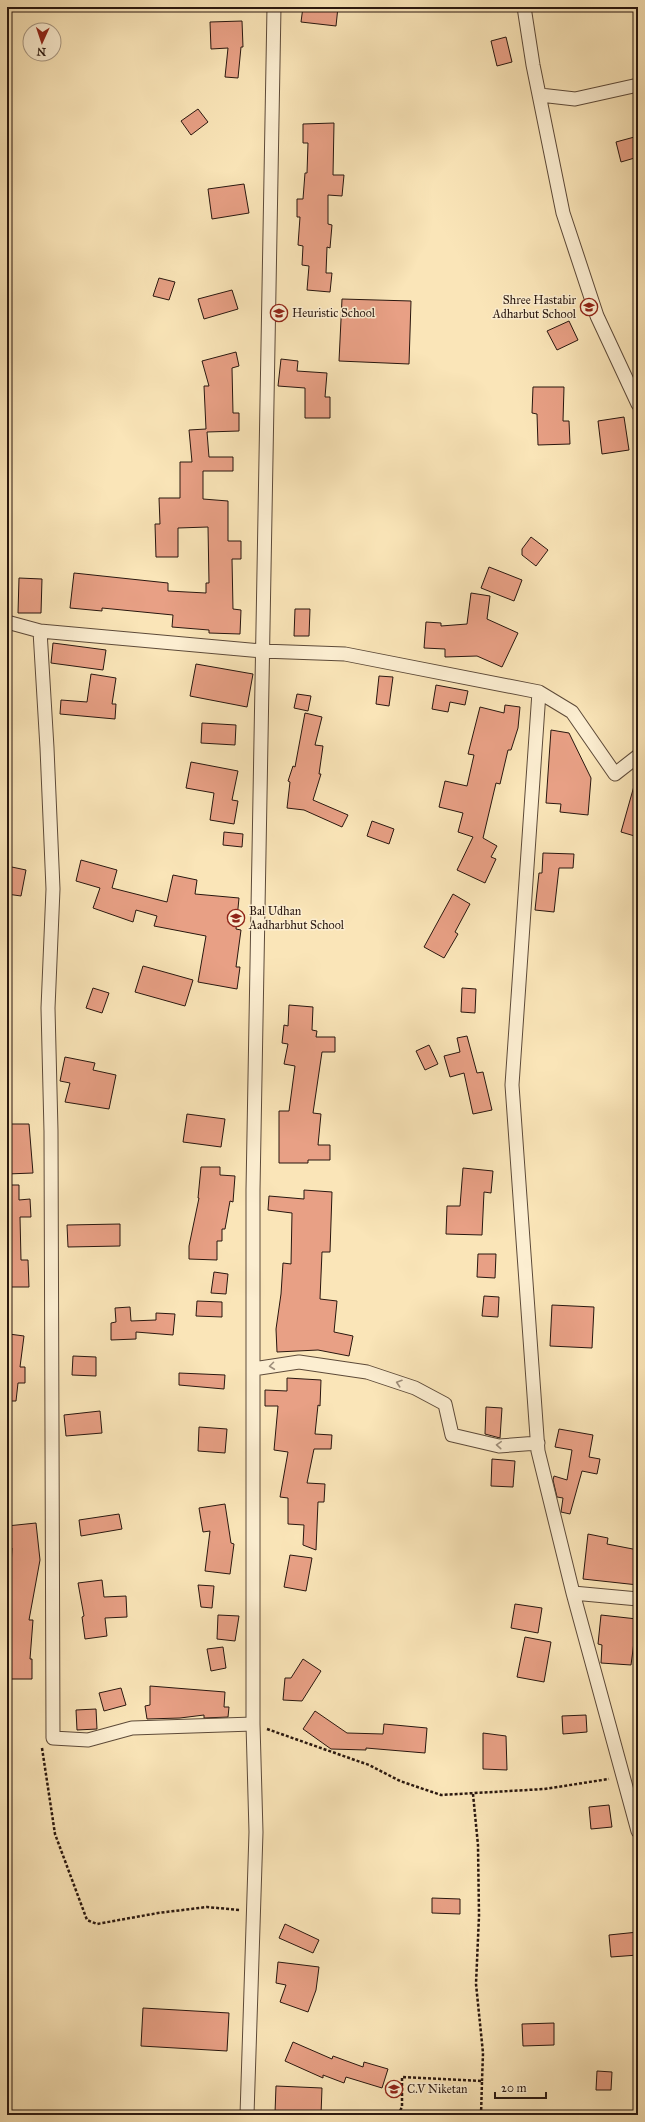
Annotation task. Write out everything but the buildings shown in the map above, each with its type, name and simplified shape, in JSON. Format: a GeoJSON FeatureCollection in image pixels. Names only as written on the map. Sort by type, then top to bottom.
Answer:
{"type":"FeatureCollection","features":[{"type":"Feature","properties":{"kind":"street"},"geometry":{"type":"LineString","coordinates":[[247,2115],[256,1832],[253,1724],[252,1190],[274,7]]}},
{"type":"Feature","properties":{"kind":"street"},"geometry":{"type":"LineString","coordinates":[[524,7],[563,213],[597,316],[638,404]]}},
{"type":"Feature","properties":{"kind":"street"},"geometry":{"type":"LineString","coordinates":[[540,95],[574,99],[638,85]]}},
{"type":"Feature","properties":{"kind":"street"},"geometry":{"type":"LineString","coordinates":[[7,622],[40,631],[262,651],[345,654],[539,692],[572,712],[615,774],[638,756]]}},
{"type":"Feature","properties":{"kind":"street"},"geometry":{"type":"LineString","coordinates":[[40,631],[47,748],[52,889],[48,1008],[51,1131],[53,1738],[88,1740],[132,1728],[253,1724]]}},
{"type":"Feature","properties":{"kind":"street"},"geometry":{"type":"LineString","coordinates":[[539,692],[512,1085],[538,1443],[573,1593],[638,1831]]}},
{"type":"Feature","properties":{"kind":"street"},"geometry":{"type":"LineString","coordinates":[[253,1368],[299,1362],[367,1372],[415,1388],[445,1404],[452,1435],[499,1446],[538,1443]]}},
{"type":"Feature","properties":{"kind":"street"},"geometry":{"type":"LineString","coordinates":[[573,1593],[638,1599]]}},
{"type":"Feature","properties":{"kind":"path"},"geometry":{"type":"LineString","coordinates":[[253,1724],[369,1765],[400,1781],[441,1795],[544,1789],[623,1777]]}},
{"type":"Feature","properties":{"kind":"path"},"geometry":{"type":"LineString","coordinates":[[42,1744],[55,1834],[87,1920],[97,1924],[158,1913],[207,1907],[254,1911]]}},
{"type":"Feature","properties":{"kind":"path"},"geometry":{"type":"LineString","coordinates":[[473,1794],[478,1845],[479,1916],[476,1984],[483,2053],[481,2115]]}},
{"type":"Feature","properties":{"kind":"path"},"geometry":{"type":"LineString","coordinates":[[398,2115],[402,2107],[402,2077],[482,2081]]}},
{"type":"Feature","properties":{"kind":"place","name":"Shree Hastabir Adharbut School"},"geometry":{"type":"Point","coordinates":[589,307]}},
{"type":"Feature","properties":{"kind":"place","name":"Heuristic School"},"geometry":{"type":"Point","coordinates":[279,313]}},
{"type":"Feature","properties":{"kind":"place","name":"Bal Udhan Aadharbhut School"},"geometry":{"type":"Point","coordinates":[236,918]}},
{"type":"Feature","properties":{"kind":"place","name":"C.V Niketan"},"geometry":{"type":"Point","coordinates":[394,2089]}}]}
